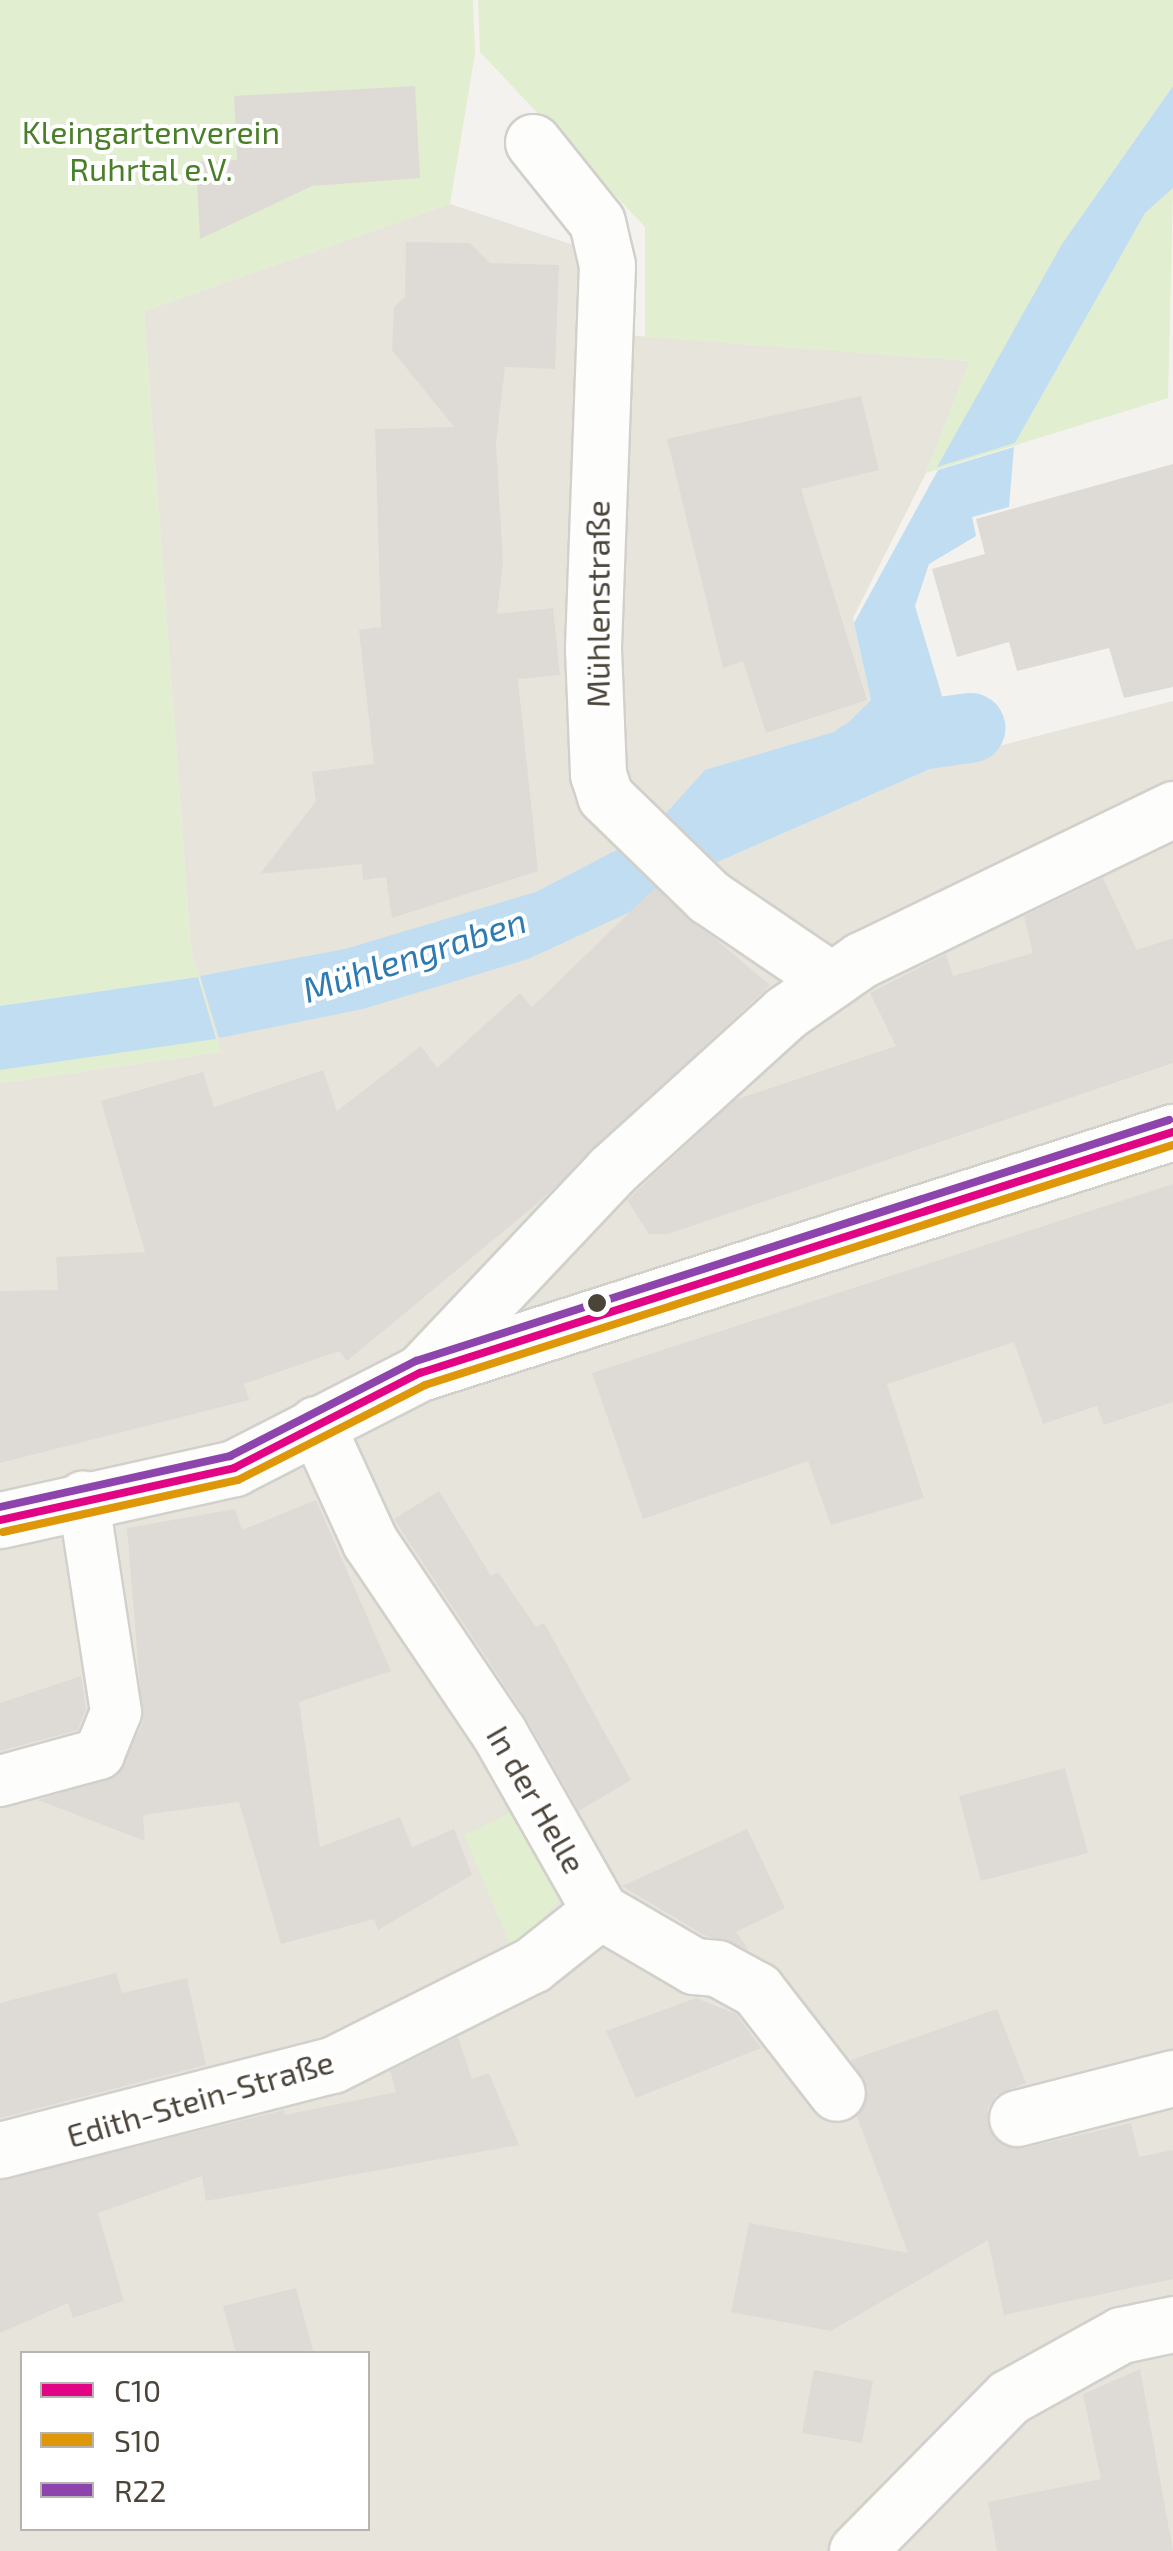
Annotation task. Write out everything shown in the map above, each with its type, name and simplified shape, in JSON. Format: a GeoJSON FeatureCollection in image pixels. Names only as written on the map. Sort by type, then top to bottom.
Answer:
{"type":"FeatureCollection","features":[{"type":"Feature","properties":{"kind":"street","name":"Mühlenstraße"},"geometry":{"type":"LineString","coordinates":[[533,142],[597,222],[606,252],[593,649],[598,774],[625,821],[709,897],[831,980]]}},
{"type":"Feature","properties":{"kind":"street"},"geometry":{"type":"LineString","coordinates":[[420,1373],[611,1171],[831,980],[1173,809]]}},
{"type":"Feature","properties":{"kind":"street"},"geometry":{"type":"LineString","coordinates":[[0,1520],[83,1496],[234,1468],[420,1373],[1173,1132]]}},
{"type":"Feature","properties":{"kind":"street","name":"In der Helle"},"geometry":{"type":"LineString","coordinates":[[316,1424],[370,1542],[499,1733],[600,1911],[694,1966],[716,1968],[757,1990],[837,2093]]}},
{"type":"Feature","properties":{"kind":"street"},"geometry":{"type":"LineString","coordinates":[[0,1781],[99,1754],[116,1712],[83,1496]]}},
{"type":"Feature","properties":{"kind":"street","name":"Edith-Stein-Straße"},"geometry":{"type":"LineString","coordinates":[[0,2150],[332,2066],[532,1965],[600,1911]]}},
{"type":"Feature","properties":{"kind":"street"},"geometry":{"type":"LineString","coordinates":[[1017,2118],[1173,2078]]}},
{"type":"Feature","properties":{"kind":"street"},"geometry":{"type":"LineString","coordinates":[[856,2551],[1010,2397],[1121,2336],[1173,2324]]}},
{"type":"Feature","properties":{"kind":"shaded area"},"geometry":{"type":"Polygon","coordinates":[[[450,204],[589,250],[600,333],[970,361],[926,473],[853,618],[871,700],[713,864],[960,756],[1173,701],[1173,2551],[0,2551],[0,1083],[221,1052],[191,950],[144,311],[450,204]]]}},
{"type":"Feature","properties":{"kind":"green space","name":"Kleingartenverein Ruhrtal e.V."},"geometry":{"type":"Polygon","coordinates":[[[0,0],[473,0],[475,53],[450,204],[144,311],[191,950],[221,1052],[0,1083],[0,1070],[215,1039],[198,977],[0,1006],[0,0]]]}},
{"type":"Feature","properties":{"kind":"green space"},"geometry":{"type":"Polygon","coordinates":[[[478,0],[1173,0],[1173,86],[1062,244],[938,466],[1015,443],[1145,213],[1173,188],[1168,398],[926,473],[970,361],[645,337],[645,227],[480,52],[478,0]]]}},
{"type":"Feature","properties":{"kind":"green space"},"geometry":{"type":"Polygon","coordinates":[[[516,1810],[560,1900],[512,1950],[464,1835],[516,1810]]]}},
{"type":"Feature","properties":{"kind":"water"},"geometry":{"type":"Polygon","coordinates":[[[1173,86],[1173,188],[1145,213],[1015,443],[937,467],[1062,244],[1173,86]]]}},
{"type":"Feature","properties":{"kind":"water"},"geometry":{"type":"Polygon","coordinates":[[[1014,447],[1009,507],[972,517],[976,536],[929,564],[915,606],[960,756],[713,864],[649,832],[705,770],[841,730],[871,700],[854,623],[938,470],[1014,447]]]}},
{"type":"Feature","properties":{"kind":"water"},"geometry":{"type":"Polygon","coordinates":[[[634,841],[669,894],[528,959],[363,1009],[219,1038],[200,976],[345,949],[536,892],[634,841]]]}},
{"type":"Feature","properties":{"kind":"water"},"geometry":{"type":"Polygon","coordinates":[[[198,977],[216,1039],[0,1070],[0,1006],[198,977]]]}},
{"type":"Feature","properties":{"kind":"building"},"geometry":{"type":"Polygon","coordinates":[[[415,86],[420,178],[312,186],[200,239],[196,162],[237,160],[234,96],[415,86]]]}},
{"type":"Feature","properties":{"kind":"building"},"geometry":{"type":"Polygon","coordinates":[[[406,242],[470,243],[490,263],[559,265],[555,369],[505,367],[496,443],[503,563],[497,614],[553,608],[560,675],[518,679],[538,871],[392,918],[386,877],[363,880],[362,864],[260,874],[316,801],[312,772],[374,764],[359,630],[381,627],[375,429],[454,427],[392,350],[394,307],[405,297],[406,242]]]}},
{"type":"Feature","properties":{"kind":"building"},"geometry":{"type":"Polygon","coordinates":[[[861,396],[879,470],[801,489],[867,700],[766,733],[743,661],[723,668],[667,439],[861,396]]]}},
{"type":"Feature","properties":{"kind":"building"},"geometry":{"type":"Polygon","coordinates":[[[1173,464],[1173,687],[1124,698],[1109,648],[1017,671],[1009,642],[957,657],[932,569],[985,554],[976,519],[1173,464]]]}},
{"type":"Feature","properties":{"kind":"building"},"geometry":{"type":"Polygon","coordinates":[[[1103,878],[1137,950],[1173,938],[1173,1063],[668,1234],[649,1234],[627,1200],[735,1100],[896,1046],[870,993],[946,954],[953,976],[1033,953],[1024,916],[1103,878]]]}},
{"type":"Feature","properties":{"kind":"building"},"geometry":{"type":"Polygon","coordinates":[[[655,888],[770,985],[539,1202],[347,1361],[339,1351],[244,1384],[249,1400],[0,1463],[0,1291],[58,1290],[56,1257],[145,1252],[101,1101],[203,1072],[214,1107],[323,1070],[337,1111],[421,1046],[437,1068],[520,993],[532,1007],[655,888]]]}},
{"type":"Feature","properties":{"kind":"building"},"geometry":{"type":"Polygon","coordinates":[[[1173,1184],[1173,1402],[1104,1425],[1097,1406],[1043,1424],[1014,1342],[887,1384],[924,1498],[831,1525],[808,1461],[643,1519],[592,1373],[1173,1184]]]}},
{"type":"Feature","properties":{"kind":"building"},"geometry":{"type":"Polygon","coordinates":[[[439,1491],[491,1576],[498,1572],[536,1627],[544,1623],[631,1780],[579,1811],[525,1716],[394,1519],[439,1491]]]}},
{"type":"Feature","properties":{"kind":"building"},"geometry":{"type":"Polygon","coordinates":[[[316,1500],[391,1671],[299,1702],[320,1847],[400,1817],[412,1847],[454,1829],[472,1875],[378,1930],[374,1919],[281,1944],[239,1802],[143,1815],[145,1841],[38,1800],[117,1776],[143,1723],[127,1528],[235,1509],[242,1530],[316,1500]]]}},
{"type":"Feature","properties":{"kind":"building"},"geometry":{"type":"Polygon","coordinates":[[[81,1676],[86,1709],[78,1730],[0,1751],[0,1703],[81,1676]]]}},
{"type":"Feature","properties":{"kind":"building"},"geometry":{"type":"Polygon","coordinates":[[[1065,1768],[1088,1853],[981,1881],[959,1796],[1065,1768]]]}},
{"type":"Feature","properties":{"kind":"building"},"geometry":{"type":"Polygon","coordinates":[[[747,1829],[785,1908],[736,1932],[749,1950],[704,1935],[622,1886],[747,1829]]]}},
{"type":"Feature","properties":{"kind":"building"},"geometry":{"type":"Polygon","coordinates":[[[116,1973],[122,1993],[187,1978],[206,2065],[0,2118],[0,2003],[116,1973]]]}},
{"type":"Feature","properties":{"kind":"building"},"geometry":{"type":"Polygon","coordinates":[[[696,1998],[736,2014],[761,2048],[636,2098],[606,2031],[696,1998]]]}},
{"type":"Feature","properties":{"kind":"building"},"geometry":{"type":"Polygon","coordinates":[[[997,2009],[1026,2083],[996,2095],[987,2109],[994,2139],[1024,2148],[1131,2123],[1139,2157],[1173,2150],[1173,2279],[1004,2315],[988,2240],[831,2331],[731,2312],[749,2223],[908,2253],[857,2117],[868,2090],[851,2060],[997,2009]]]}},
{"type":"Feature","properties":{"kind":"building"},"geometry":{"type":"Polygon","coordinates":[[[458,2037],[472,2079],[489,2073],[519,2145],[206,2201],[202,2176],[98,2213],[124,2301],[73,2318],[68,2303],[0,2333],[0,2180],[284,2110],[285,2115],[396,2092],[390,2071],[458,2037]]]}},
{"type":"Feature","properties":{"kind":"building"},"geometry":{"type":"Polygon","coordinates":[[[296,2288],[313,2351],[235,2351],[223,2306],[296,2288]]]}},
{"type":"Feature","properties":{"kind":"building"},"geometry":{"type":"Polygon","coordinates":[[[1140,2369],[1173,2551],[997,2551],[988,2502],[1101,2479],[1083,2394],[1140,2369]]]}},
{"type":"Feature","properties":{"kind":"building"},"geometry":{"type":"Polygon","coordinates":[[[814,2370],[873,2381],[862,2443],[802,2433],[814,2370]]]}},
{"type":"Feature","properties":{"kind":"waterway","name":"Mühlengraben"},"geometry":{"type":"LineString","coordinates":[[860,756],[912,736],[970,728]]}},
{"type":"Feature","properties":{"kind":"transit line","name":"R22"},"geometry":{"type":"LineString","coordinates":[[0,1507],[230,1456],[416,1361],[1169,1120]]}},
{"type":"Feature","properties":{"kind":"transit line","name":"C10"},"geometry":{"type":"LineString","coordinates":[[0,1520],[234,1468],[420,1373],[1173,1132]]}},
{"type":"Feature","properties":{"kind":"transit line","name":"S10"},"geometry":{"type":"LineString","coordinates":[[3,1532],[238,1480],[425,1385],[1173,1145]]}}]}
